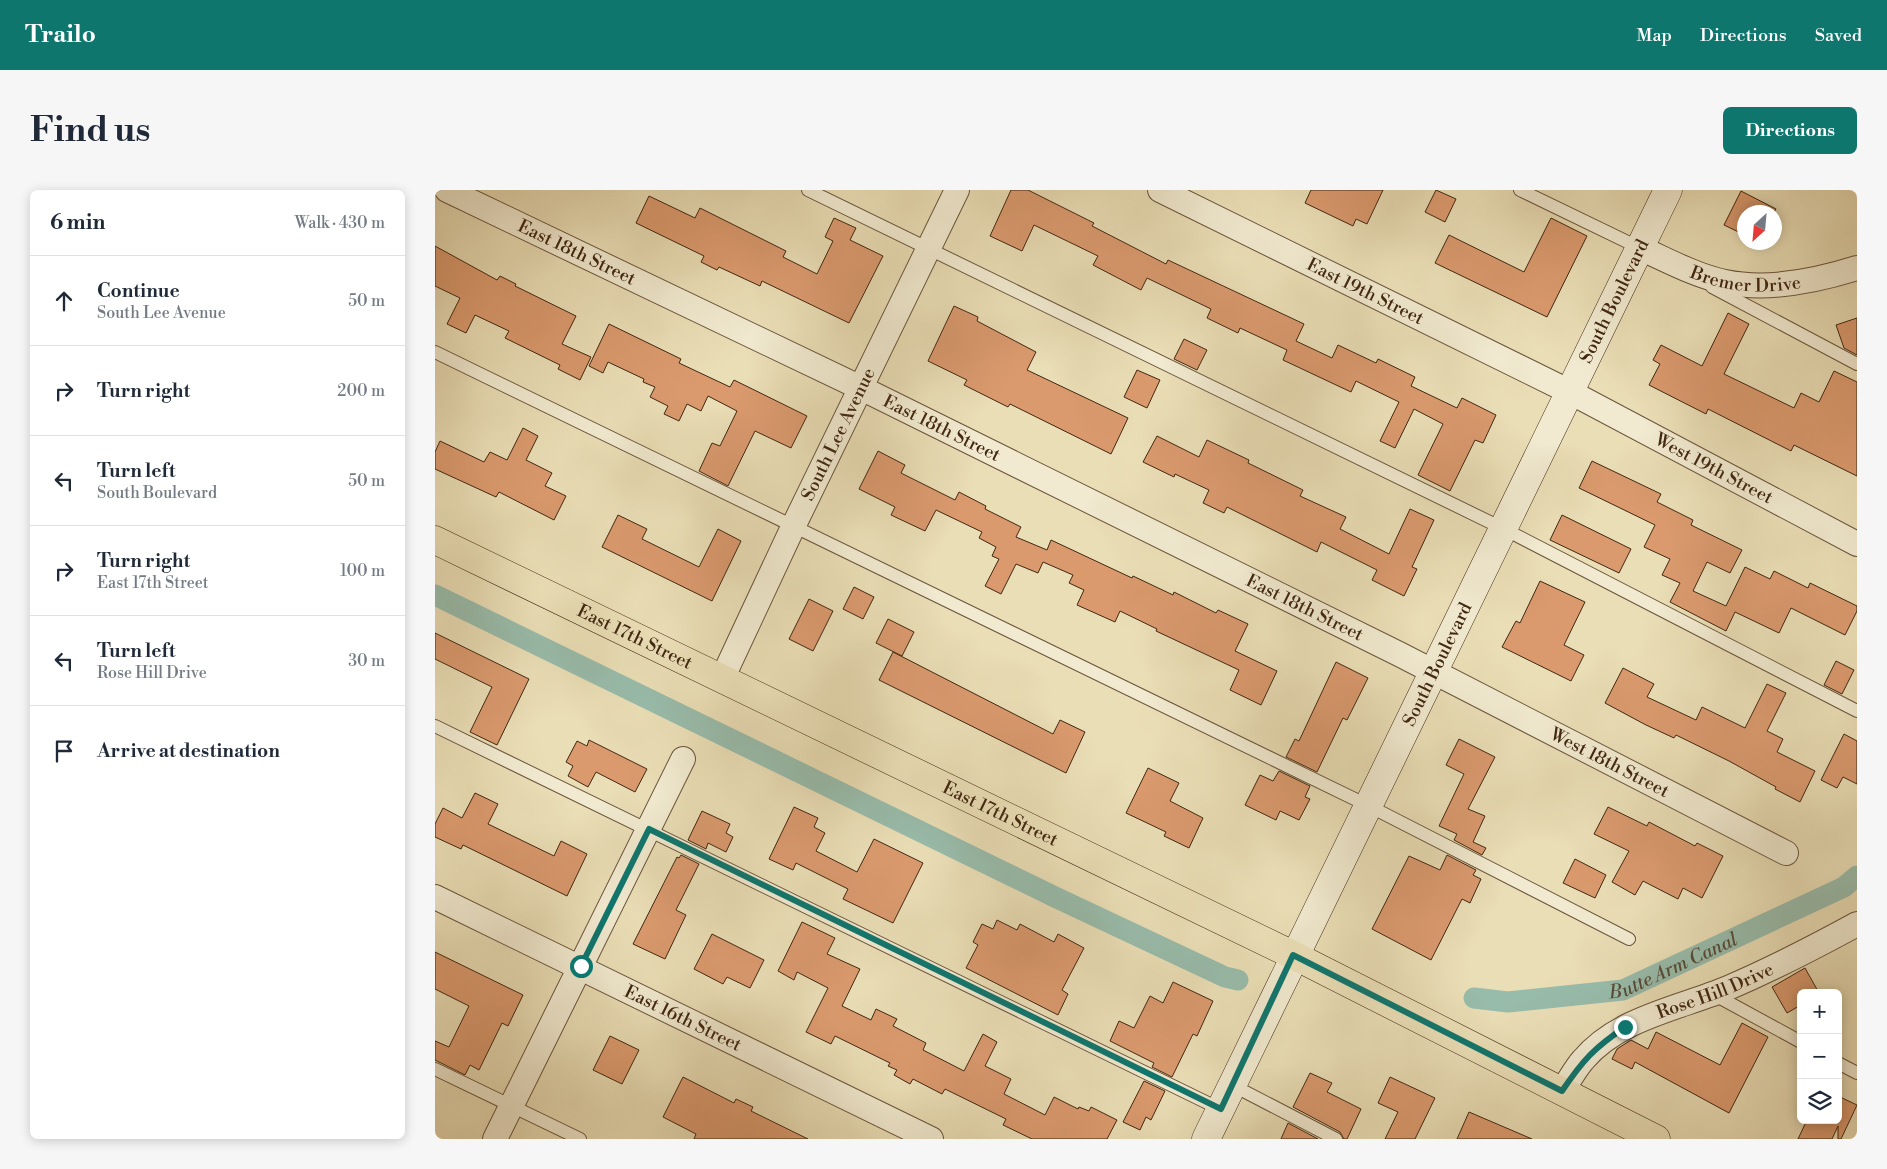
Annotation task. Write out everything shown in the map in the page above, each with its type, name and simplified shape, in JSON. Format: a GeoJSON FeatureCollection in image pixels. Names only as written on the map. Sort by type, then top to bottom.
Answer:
{"type":"FeatureCollection","features":[{"type":"Feature","properties":{"kind":"main road","name":"East 17th Street"},"geometry":{"type":"LineString","coordinates":[[435,540],[1293,955],[1657,1139]]}},
{"type":"Feature","properties":{"kind":"street","name":"East 18th Street"},"geometry":{"type":"LineString","coordinates":[[447,190],[861,388],[1435,672]]}},
{"type":"Feature","properties":{"kind":"street","name":"South Lee Avenue"},"geometry":{"type":"LineString","coordinates":[[722,679],[793,527],[957,190]]}},
{"type":"Feature","properties":{"kind":"street","name":"East 19th Street"},"geometry":{"type":"LineString","coordinates":[[1159,190],[1570,392]]}},
{"type":"Feature","properties":{"kind":"street","name":"South Boulevard"},"geometry":{"type":"LineString","coordinates":[[1206,1139],[1293,955],[1435,672],[1668,190]]}},
{"type":"Feature","properties":{"kind":"street","name":"Bremer Drive"},"geometry":{"type":"LineString","coordinates":[[1640,248],[1727,282],[1769,285],[1825,278],[1857,268]]}},
{"type":"Feature","properties":{"kind":"street","name":"West 19th Street"},"geometry":{"type":"LineString","coordinates":[[1570,392],[1857,544]]}},
{"type":"Feature","properties":{"kind":"street","name":"West 18th Street"},"geometry":{"type":"LineString","coordinates":[[1435,672],[1786,853]]}},
{"type":"Feature","properties":{"kind":"street"},"geometry":{"type":"LineString","coordinates":[[495,1139],[683,759]]}},
{"type":"Feature","properties":{"kind":"street","name":"East 16th Street"},"geometry":{"type":"LineString","coordinates":[[435,896],[931,1139]]}},
{"type":"Feature","properties":{"kind":"street","name":"Rose Hill Drive"},"geometry":{"type":"LineString","coordinates":[[1562,1091],[1583,1059],[1600,1044],[1625,1027],[1712,994],[1778,965],[1857,924]]}},
{"type":"Feature","properties":{"kind":"lane"},"geometry":{"type":"LineString","coordinates":[[808,190],[1504,529],[1857,711]]}},
{"type":"Feature","properties":{"kind":"lane"},"geometry":{"type":"LineString","coordinates":[[1520,190],[1640,248],[1857,364]]}},
{"type":"Feature","properties":{"kind":"lane"},"geometry":{"type":"LineString","coordinates":[[435,352],[1367,805],[1629,939]]}},
{"type":"Feature","properties":{"kind":"lane"},"geometry":{"type":"LineString","coordinates":[[435,726],[1221,1109]]}},
{"type":"Feature","properties":{"kind":"lane"},"geometry":{"type":"LineString","coordinates":[[1712,994],[1797,1040]]}},
{"type":"Feature","properties":{"kind":"lane"},"geometry":{"type":"LineString","coordinates":[[1842,1064],[1857,1073]]}},
{"type":"Feature","properties":{"kind":"lane"},"geometry":{"type":"LineString","coordinates":[[435,1069],[580,1139]]}},
{"type":"Feature","properties":{"kind":"lane"},"geometry":{"type":"LineString","coordinates":[[1232,1085],[1336,1139]]}},
{"type":"Feature","properties":{"kind":"building"},"geometry":{"type":"Polygon","coordinates":[[[1011,190],[1028,190],[1094,223],[1092,226],[1166,264],[1168,260],[1304,324],[1296,341],[1332,358],[1338,345],[1376,363],[1378,359],[1415,377],[1411,386],[1457,408],[1462,398],[1496,415],[1483,443],[1475,440],[1450,491],[1418,475],[1443,424],[1414,409],[1395,448],[1380,441],[1399,402],[1356,381],[1351,392],[1283,360],[1287,350],[1240,328],[1238,333],[1207,318],[1211,309],[1147,278],[1141,290],[1093,265],[1098,256],[1034,225],[1022,251],[990,236],[1011,190]]]}},
{"type":"Feature","properties":{"kind":"building"},"geometry":{"type":"Polygon","coordinates":[[[1311,190],[1383,190],[1367,224],[1356,219],[1353,226],[1305,203],[1311,190]]]}},
{"type":"Feature","properties":{"kind":"building"},"geometry":{"type":"Polygon","coordinates":[[[1436,190],[1456,199],[1445,222],[1425,212],[1436,190]]]}},
{"type":"Feature","properties":{"kind":"building"},"geometry":{"type":"Polygon","coordinates":[[[1741,191],[1768,205],[1737,205],[1737,231],[1724,225],[1741,191]]]}},
{"type":"Feature","properties":{"kind":"building"},"geometry":{"type":"Polygon","coordinates":[[[649,196],[695,218],[700,208],[786,251],[783,257],[817,274],[833,241],[825,237],[834,218],[856,228],[850,240],[883,256],[849,323],[762,281],[760,286],[719,267],[717,270],[701,262],[704,256],[636,223],[649,196]]]}},
{"type":"Feature","properties":{"kind":"building"},"geometry":{"type":"Polygon","coordinates":[[[1551,218],[1587,236],[1547,317],[1435,263],[1449,235],[1524,272],[1551,218]]]}},
{"type":"Feature","properties":{"kind":"building"},"geometry":{"type":"Polygon","coordinates":[[[435,246],[497,280],[500,276],[516,284],[515,286],[576,316],[562,344],[591,357],[580,380],[558,369],[560,365],[505,338],[509,331],[475,315],[466,333],[447,324],[460,298],[435,286],[435,246]]]}},
{"type":"Feature","properties":{"kind":"building"},"geometry":{"type":"Polygon","coordinates":[[[954,306],[978,317],[977,321],[1036,352],[1027,370],[1128,418],[1111,454],[1010,404],[1008,407],[964,385],[967,380],[928,361],[954,306]]]}},
{"type":"Feature","properties":{"kind":"building"},"geometry":{"type":"Polygon","coordinates":[[[1728,313],[1749,324],[1724,374],[1794,408],[1801,393],[1819,402],[1834,371],[1857,382],[1857,476],[1794,445],[1791,451],[1708,409],[1706,414],[1649,385],[1660,364],[1653,360],[1661,345],[1702,366],[1728,313]]]}},
{"type":"Feature","properties":{"kind":"building"},"geometry":{"type":"Polygon","coordinates":[[[1857,318],[1857,355],[1844,348],[1836,325],[1857,318]]]}},
{"type":"Feature","properties":{"kind":"building"},"geometry":{"type":"Polygon","coordinates":[[[609,324],[681,359],[679,363],[730,387],[734,380],[807,416],[791,448],[755,431],[728,486],[699,471],[712,443],[720,446],[737,411],[708,396],[701,411],[687,404],[679,421],[664,414],[668,406],[650,397],[655,387],[643,382],[644,379],[608,362],[603,373],[589,366],[609,324]]]}},
{"type":"Feature","properties":{"kind":"building"},"geometry":{"type":"Polygon","coordinates":[[[1184,339],[1207,350],[1197,370],[1174,359],[1184,339]]]}},
{"type":"Feature","properties":{"kind":"building"},"geometry":{"type":"Polygon","coordinates":[[[1137,370],[1160,380],[1147,408],[1124,397],[1137,370]]]}},
{"type":"Feature","properties":{"kind":"building"},"geometry":{"type":"Polygon","coordinates":[[[523,428],[538,436],[526,460],[552,473],[545,486],[566,496],[554,520],[499,492],[496,497],[435,469],[435,452],[440,441],[484,462],[490,452],[507,460],[523,428]]]}},
{"type":"Feature","properties":{"kind":"building"},"geometry":{"type":"Polygon","coordinates":[[[1157,436],[1199,457],[1207,440],[1249,460],[1248,463],[1303,490],[1300,496],[1346,517],[1340,529],[1389,554],[1410,509],[1434,520],[1412,567],[1417,569],[1404,596],[1372,580],[1377,570],[1321,542],[1317,552],[1227,507],[1224,513],[1203,503],[1209,490],[1175,474],[1174,477],[1143,462],[1157,436]]]}},
{"type":"Feature","properties":{"kind":"building"},"geometry":{"type":"Polygon","coordinates":[[[878,451],[905,465],[901,473],[955,500],[959,492],[986,506],[985,509],[1021,527],[1016,537],[1047,550],[1051,540],[1132,578],[1133,576],[1173,595],[1174,592],[1216,613],[1218,610],[1248,624],[1235,651],[1277,671],[1261,705],[1230,690],[1239,670],[1156,631],[1157,629],[1120,611],[1115,622],[1077,605],[1084,590],[1069,583],[1073,575],[1043,562],[1038,573],[1016,564],[1001,594],[985,586],[999,559],[992,556],[996,547],[979,538],[982,532],[936,510],[925,531],[891,515],[895,507],[859,489],[878,451]]]}},
{"type":"Feature","properties":{"kind":"building"},"geometry":{"type":"Polygon","coordinates":[[[1592,461],[1661,494],[1657,502],[1693,520],[1691,525],[1742,550],[1730,573],[1707,562],[1693,591],[1726,606],[1745,567],[1770,579],[1774,571],[1808,588],[1810,583],[1857,606],[1857,611],[1845,635],[1791,608],[1779,633],[1735,612],[1726,631],[1670,602],[1680,583],[1662,575],[1670,559],[1644,547],[1655,525],[1579,488],[1592,461]]]}},
{"type":"Feature","properties":{"kind":"building"},"geometry":{"type":"Polygon","coordinates":[[[618,515],[647,529],[642,539],[699,567],[718,529],[741,541],[712,601],[602,547],[618,515]]]}},
{"type":"Feature","properties":{"kind":"building"},"geometry":{"type":"Polygon","coordinates":[[[1562,515],[1631,549],[1619,573],[1550,540],[1562,515]]]}},
{"type":"Feature","properties":{"kind":"building"},"geometry":{"type":"Polygon","coordinates":[[[1540,581],[1585,602],[1564,645],[1584,655],[1571,681],[1502,647],[1516,621],[1520,623],[1540,581]]]}},
{"type":"Feature","properties":{"kind":"building"},"geometry":{"type":"Polygon","coordinates":[[[854,587],[874,597],[863,619],[843,609],[854,587]]]}},
{"type":"Feature","properties":{"kind":"building"},"geometry":{"type":"Polygon","coordinates":[[[809,599],[833,611],[813,651],[789,639],[809,599]]]}},
{"type":"Feature","properties":{"kind":"building"},"geometry":{"type":"Polygon","coordinates":[[[888,619],[914,632],[902,656],[876,643],[888,619]]]}},
{"type":"Feature","properties":{"kind":"building"},"geometry":{"type":"Polygon","coordinates":[[[435,633],[529,679],[497,745],[470,732],[492,687],[435,659],[435,633]]]}},
{"type":"Feature","properties":{"kind":"building"},"geometry":{"type":"Polygon","coordinates":[[[893,652],[1053,734],[1060,720],[1085,732],[1066,773],[879,680],[893,652]]]}},
{"type":"Feature","properties":{"kind":"building"},"geometry":{"type":"Polygon","coordinates":[[[1836,661],[1854,670],[1842,694],[1824,685],[1836,661]]]}},
{"type":"Feature","properties":{"kind":"building"},"geometry":{"type":"Polygon","coordinates":[[[1336,662],[1368,678],[1347,720],[1343,718],[1317,772],[1286,757],[1295,739],[1299,741],[1336,662]]]}},
{"type":"Feature","properties":{"kind":"building"},"geometry":{"type":"Polygon","coordinates":[[[1623,668],[1654,684],[1647,697],[1696,720],[1702,707],[1745,728],[1767,684],[1786,693],[1767,731],[1783,739],[1777,752],[1815,771],[1800,802],[1729,761],[1676,735],[1674,738],[1646,725],[1605,703],[1623,668]]]}},
{"type":"Feature","properties":{"kind":"building"},"geometry":{"type":"Polygon","coordinates":[[[1844,734],[1857,741],[1857,784],[1843,777],[1837,788],[1821,780],[1844,734]]]}},
{"type":"Feature","properties":{"kind":"building"},"geometry":{"type":"Polygon","coordinates":[[[1459,739],[1495,757],[1468,809],[1485,816],[1473,842],[1486,848],[1482,855],[1454,840],[1457,834],[1439,826],[1464,774],[1446,765],[1459,739]]]}},
{"type":"Feature","properties":{"kind":"building"},"geometry":{"type":"Polygon","coordinates":[[[589,740],[647,769],[635,792],[596,772],[588,787],[568,776],[573,766],[566,762],[577,741],[587,746],[589,740]]]}},
{"type":"Feature","properties":{"kind":"building"},"geometry":{"type":"Polygon","coordinates":[[[1148,768],[1179,783],[1170,801],[1203,818],[1189,848],[1164,836],[1166,832],[1126,813],[1148,768]]]}},
{"type":"Feature","properties":{"kind":"building"},"geometry":{"type":"Polygon","coordinates":[[[1279,771],[1310,786],[1305,797],[1310,799],[1299,820],[1280,811],[1276,820],[1245,805],[1260,775],[1273,781],[1279,771]]]}},
{"type":"Feature","properties":{"kind":"building"},"geometry":{"type":"Polygon","coordinates":[[[475,793],[498,804],[488,824],[554,856],[561,841],[587,854],[567,896],[463,845],[461,849],[435,837],[435,824],[443,808],[462,818],[475,793]]]}},
{"type":"Feature","properties":{"kind":"building"},"geometry":{"type":"Polygon","coordinates":[[[794,807],[818,818],[814,827],[825,833],[816,851],[857,872],[874,839],[923,863],[893,923],[843,899],[848,889],[796,863],[793,870],[769,859],[794,807]]]}},
{"type":"Feature","properties":{"kind":"building"},"geometry":{"type":"Polygon","coordinates":[[[1608,807],[1647,826],[1649,822],[1695,846],[1697,843],[1723,856],[1702,898],[1683,888],[1678,899],[1643,881],[1635,895],[1612,882],[1629,851],[1594,834],[1608,807]]]}},
{"type":"Feature","properties":{"kind":"building"},"geometry":{"type":"Polygon","coordinates":[[[702,811],[730,824],[726,833],[733,837],[726,852],[708,843],[706,849],[688,840],[702,811]]]}},
{"type":"Feature","properties":{"kind":"building"},"geometry":{"type":"Polygon","coordinates":[[[681,855],[699,864],[676,910],[686,915],[665,959],[633,944],[677,857],[679,858],[681,855]]]}},
{"type":"Feature","properties":{"kind":"building"},"geometry":{"type":"Polygon","coordinates":[[[1447,855],[1476,870],[1473,875],[1481,879],[1470,903],[1462,899],[1431,960],[1372,929],[1409,856],[1440,870],[1447,855]]]}},
{"type":"Feature","properties":{"kind":"building"},"geometry":{"type":"Polygon","coordinates":[[[1575,859],[1606,875],[1595,898],[1563,883],[1575,859]]]}},
{"type":"Feature","properties":{"kind":"building"},"geometry":{"type":"Polygon","coordinates":[[[997,920],[1017,930],[1020,924],[1054,942],[1058,934],[1084,948],[1062,990],[1068,994],[1058,1015],[966,968],[978,945],[973,942],[982,924],[993,929],[997,920]]]}},
{"type":"Feature","properties":{"kind":"building"},"geometry":{"type":"Polygon","coordinates":[[[802,922],[835,938],[827,954],[860,969],[842,1006],[871,1020],[876,1009],[897,1019],[893,1026],[926,1043],[923,1050],[964,1071],[983,1034],[997,1042],[985,1066],[1011,1079],[1004,1094],[1045,1115],[1054,1097],[1078,1109],[1079,1107],[1089,1111],[1091,1107],[1117,1120],[1107,1139],[1032,1139],[1003,1125],[1006,1119],[945,1089],[942,1094],[913,1079],[910,1084],[894,1075],[897,1070],[888,1066],[890,1063],[835,1036],[831,1044],[806,1032],[828,988],[797,972],[794,980],[778,971],[802,922]]]}},
{"type":"Feature","properties":{"kind":"building"},"geometry":{"type":"Polygon","coordinates":[[[712,934],[764,960],[750,988],[727,977],[723,984],[694,969],[712,934]]]}},
{"type":"Feature","properties":{"kind":"building"},"geometry":{"type":"Polygon","coordinates":[[[435,952],[523,995],[508,1026],[502,1023],[479,1070],[470,1065],[465,1075],[435,1060],[435,1041],[449,1047],[469,1006],[435,989],[435,952]]]}},
{"type":"Feature","properties":{"kind":"building"},"geometry":{"type":"Polygon","coordinates":[[[1805,968],[1817,989],[1797,989],[1797,1007],[1787,1013],[1772,987],[1805,968]]]}},
{"type":"Feature","properties":{"kind":"building"},"geometry":{"type":"Polygon","coordinates":[[[1173,982],[1213,1001],[1197,1036],[1193,1034],[1172,1077],[1152,1067],[1154,1063],[1110,1041],[1119,1021],[1134,1028],[1150,996],[1163,1003],[1173,982]]]}},
{"type":"Feature","properties":{"kind":"building"},"geometry":{"type":"Polygon","coordinates":[[[1742,1023],[1768,1037],[1729,1113],[1635,1062],[1632,1069],[1612,1059],[1617,1049],[1631,1040],[1648,1049],[1656,1032],[1720,1065],[1742,1023]]]}},
{"type":"Feature","properties":{"kind":"building"},"geometry":{"type":"Polygon","coordinates":[[[610,1036],[639,1050],[622,1084],[593,1070],[610,1036]]]}},
{"type":"Feature","properties":{"kind":"building"},"geometry":{"type":"Polygon","coordinates":[[[1310,1073],[1332,1083],[1327,1092],[1361,1109],[1347,1139],[1344,1139],[1340,1132],[1293,1107],[1310,1073]]]}},
{"type":"Feature","properties":{"kind":"building"},"geometry":{"type":"Polygon","coordinates":[[[683,1077],[734,1103],[736,1099],[753,1107],[751,1111],[808,1139],[694,1139],[696,1134],[663,1117],[683,1077]]]}},
{"type":"Feature","properties":{"kind":"building"},"geometry":{"type":"Polygon","coordinates":[[[1390,1077],[1435,1098],[1415,1139],[1385,1139],[1398,1112],[1378,1103],[1390,1077]]]}},
{"type":"Feature","properties":{"kind":"building"},"geometry":{"type":"Polygon","coordinates":[[[1144,1081],[1165,1091],[1151,1120],[1146,1117],[1140,1130],[1123,1122],[1144,1081]]]}},
{"type":"Feature","properties":{"kind":"building"},"geometry":{"type":"Polygon","coordinates":[[[1842,1098],[1857,1105],[1841,1139],[1838,1139],[1838,1126],[1832,1139],[1798,1139],[1805,1124],[1842,1124],[1842,1098]]]}},
{"type":"Feature","properties":{"kind":"building"},"geometry":{"type":"Polygon","coordinates":[[[1469,1112],[1532,1139],[1457,1139],[1469,1112]]]}},
{"type":"Feature","properties":{"kind":"building"},"geometry":{"type":"Polygon","coordinates":[[[1288,1123],[1318,1139],[1281,1139],[1288,1123]]]}},
{"type":"Feature","properties":{"kind":"waterway"},"geometry":{"type":"LineString","coordinates":[[435,595],[1057,898],[1225,977],[1238,980]]}},
{"type":"Feature","properties":{"kind":"waterway","name":"Butte Arm Canal"},"geometry":{"type":"LineString","coordinates":[[1474,998],[1508,1002],[1623,990],[1844,887],[1857,876]]}},
{"type":"Feature","properties":{"kind":"route"},"geometry":{"type":"LineString","coordinates":[[581,966],[649,829],[1221,1109],[1293,955],[1562,1091],[1583,1059],[1600,1044],[1625,1027]]}}]}
